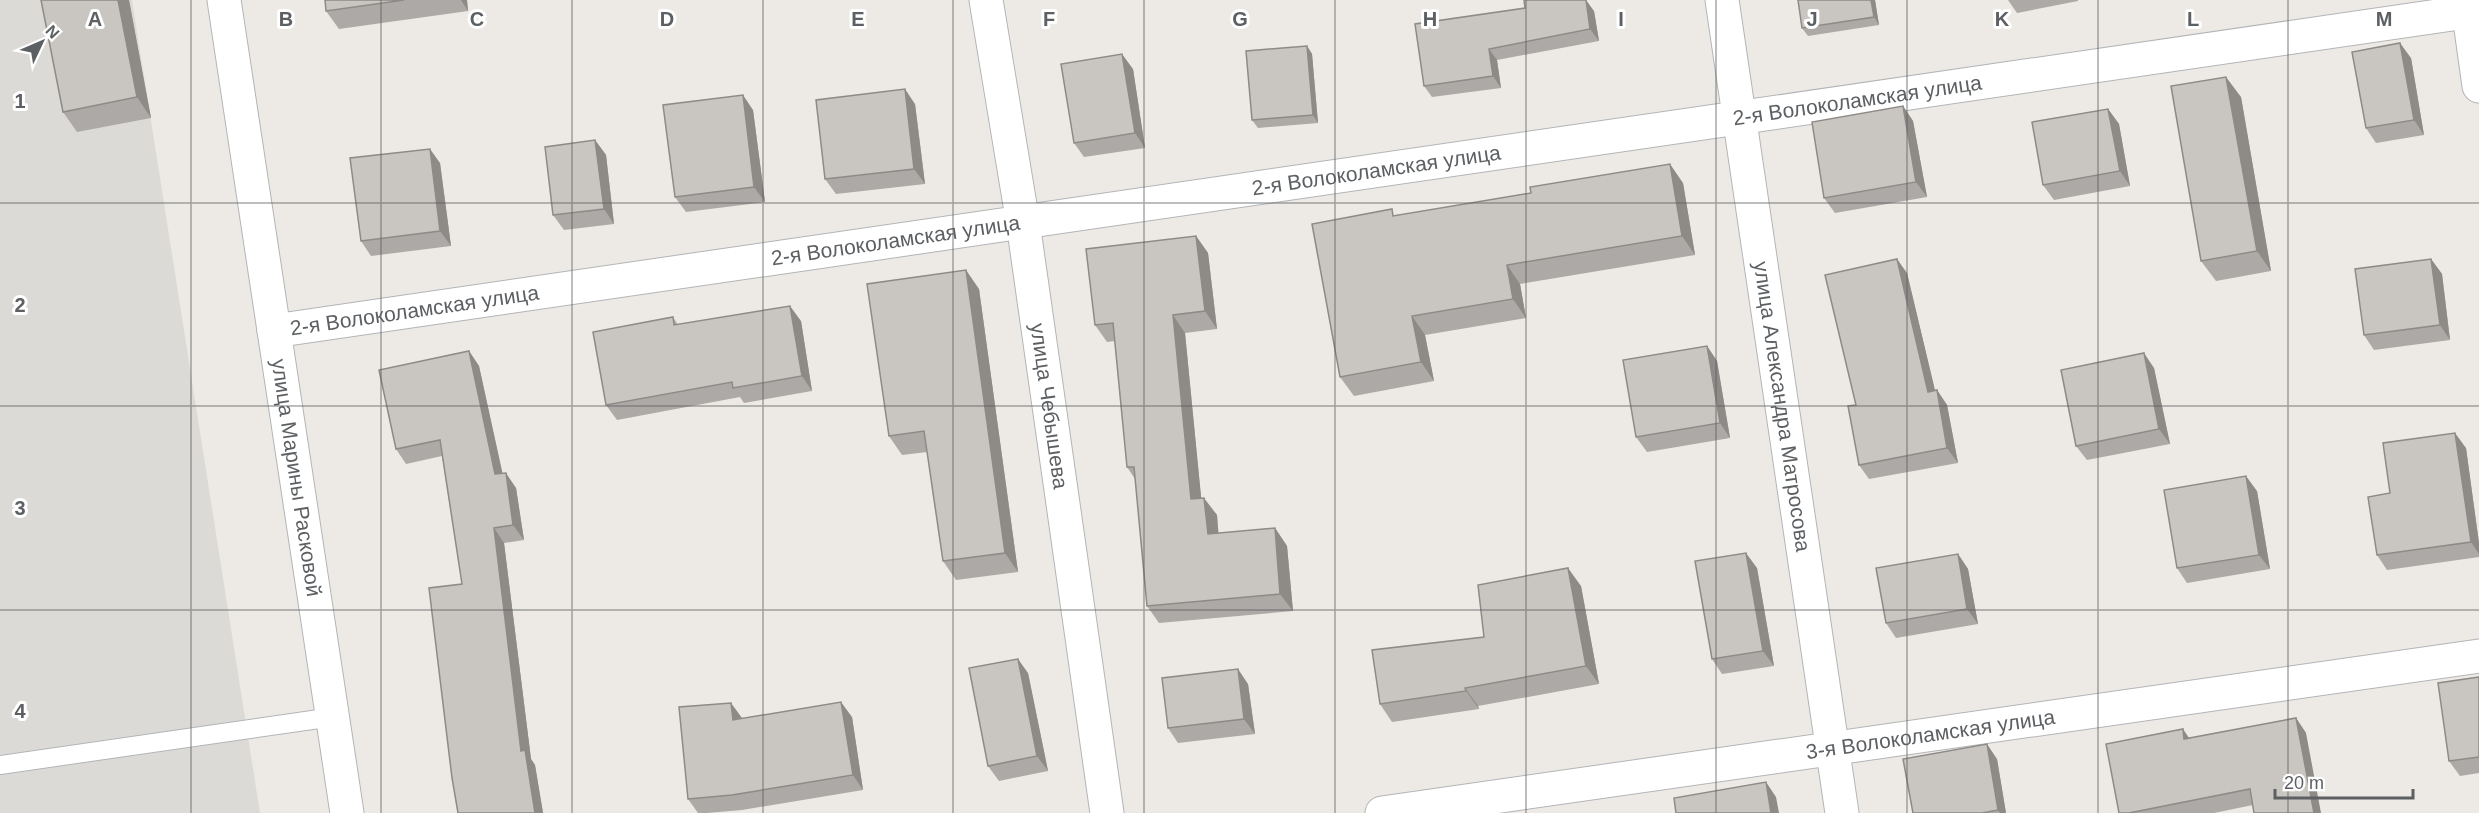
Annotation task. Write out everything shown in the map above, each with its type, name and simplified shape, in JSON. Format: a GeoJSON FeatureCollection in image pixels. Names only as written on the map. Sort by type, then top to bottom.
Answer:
{"type":"FeatureCollection","features":[{"type":"Feature","properties":{"kind":"street","name":"улица Марины Расковой"},"geometry":{"type":"LineString","coordinates":[[224,0],[347,813]]}},
{"type":"Feature","properties":{"kind":"street","name":"улица Чебышева"},"geometry":{"type":"LineString","coordinates":[[986,0],[1023,224],[1107,813]]}},
{"type":"Feature","properties":{"kind":"street","name":"улица Александра Матросова"},"geometry":{"type":"LineString","coordinates":[[1722,0],[1842,813]]}},
{"type":"Feature","properties":{"kind":"street","name":"2-я Волоколамская улица"},"geometry":{"type":"LineString","coordinates":[[274,331],[1739,119],[2472,7]]}},
{"type":"Feature","properties":{"kind":"street"},"geometry":{"type":"LineString","coordinates":[[2472,7],[2479,86]]}},
{"type":"Feature","properties":{"kind":"street","name":"3-я Волоколамская улица"},"geometry":{"type":"LineString","coordinates":[[1382,813],[2479,656]]}},
{"type":"Feature","properties":{"kind":"lane"},"geometry":{"type":"LineString","coordinates":[[0,765],[333,717]]}},
{"type":"Feature","properties":{"kind":"shaded area"},"geometry":{"type":"Polygon","coordinates":[[[0,0],[132,0],[260,813],[0,813],[0,0]]]}},
{"type":"Feature","properties":{"kind":"building"},"geometry":{"type":"Polygon","coordinates":[[[41,0],[118,0],[137,97],[63,112],[41,0]]]}},
{"type":"Feature","properties":{"kind":"building"},"geometry":{"type":"Polygon","coordinates":[[[325,0],[404,0],[326,11],[325,0]]]}},
{"type":"Feature","properties":{"kind":"building"},"geometry":{"type":"Polygon","coordinates":[[[1524,0],[1586,0],[1590,29],[1489,49],[1493,76],[1424,86],[1415,24],[1525,8],[1524,0]]]}},
{"type":"Feature","properties":{"kind":"building"},"geometry":{"type":"Polygon","coordinates":[[[1798,0],[1871,0],[1874,17],[1802,28],[1798,0]]]}},
{"type":"Feature","properties":{"kind":"building"},"geometry":{"type":"Polygon","coordinates":[[[2400,43],[2414,120],[2366,128],[2352,52],[2400,43]]]}},
{"type":"Feature","properties":{"kind":"building"},"geometry":{"type":"Polygon","coordinates":[[[1307,46],[1313,115],[1252,120],[1246,51],[1307,46]]]}},
{"type":"Feature","properties":{"kind":"building"},"geometry":{"type":"Polygon","coordinates":[[[1122,54],[1135,133],[1074,143],[1061,64],[1122,54]]]}},
{"type":"Feature","properties":{"kind":"building"},"geometry":{"type":"Polygon","coordinates":[[[2226,77],[2257,251],[2201,261],[2171,86],[2226,77]]]}},
{"type":"Feature","properties":{"kind":"building"},"geometry":{"type":"Polygon","coordinates":[[[905,89],[914,169],[825,179],[816,100],[905,89]]]}},
{"type":"Feature","properties":{"kind":"building"},"geometry":{"type":"Polygon","coordinates":[[[743,95],[754,187],[675,197],[663,105],[743,95]]]}},
{"type":"Feature","properties":{"kind":"building"},"geometry":{"type":"Polygon","coordinates":[[[1903,106],[1916,182],[1824,198],[1812,122],[1903,106]]]}},
{"type":"Feature","properties":{"kind":"building"},"geometry":{"type":"Polygon","coordinates":[[[2108,109],[2120,171],[2043,185],[2032,122],[2108,109]]]}},
{"type":"Feature","properties":{"kind":"building"},"geometry":{"type":"Polygon","coordinates":[[[595,140],[604,209],[553,215],[545,147],[595,140]]]}},
{"type":"Feature","properties":{"kind":"building"},"geometry":{"type":"Polygon","coordinates":[[[430,149],[440,231],[361,241],[350,158],[430,149]]]}},
{"type":"Feature","properties":{"kind":"building"},"geometry":{"type":"Polygon","coordinates":[[[1670,164],[1682,236],[1507,265],[1513,299],[1412,316],[1421,362],[1340,377],[1312,224],[1392,209],[1393,216],[1531,193],[1530,187],[1670,164]]]}},
{"type":"Feature","properties":{"kind":"building"},"geometry":{"type":"Polygon","coordinates":[[[1196,236],[1205,311],[1173,315],[1191,499],[1204,498],[1208,534],[1275,528],[1280,594],[1147,606],[1134,467],[1127,467],[1113,323],[1095,325],[1086,249],[1196,236]]]}},
{"type":"Feature","properties":{"kind":"building"},"geometry":{"type":"Polygon","coordinates":[[[1897,259],[1928,392],[1937,390],[1947,448],[1859,465],[1848,406],[1856,405],[1825,275],[1897,259]]]}},
{"type":"Feature","properties":{"kind":"building"},"geometry":{"type":"Polygon","coordinates":[[[2431,259],[2440,325],[2364,335],[2355,269],[2431,259]]]}},
{"type":"Feature","properties":{"kind":"building"},"geometry":{"type":"Polygon","coordinates":[[[966,270],[1005,553],[943,561],[924,431],[889,436],[867,284],[966,270]]]}},
{"type":"Feature","properties":{"kind":"building"},"geometry":{"type":"Polygon","coordinates":[[[790,306],[802,376],[733,388],[732,382],[606,405],[593,332],[673,317],[674,325],[790,306]]]}},
{"type":"Feature","properties":{"kind":"building"},"geometry":{"type":"Polygon","coordinates":[[[1707,346],[1720,423],[1636,437],[1623,360],[1707,346]]]}},
{"type":"Feature","properties":{"kind":"building"},"geometry":{"type":"Polygon","coordinates":[[[469,351],[495,474],[506,473],[513,525],[494,528],[521,751],[525,750],[535,813],[458,813],[429,588],[462,584],[440,440],[396,449],[379,370],[469,351]]]}},
{"type":"Feature","properties":{"kind":"building"},"geometry":{"type":"Polygon","coordinates":[[[2144,353],[2159,429],[2076,446],[2061,370],[2144,353]]]}},
{"type":"Feature","properties":{"kind":"building"},"geometry":{"type":"Polygon","coordinates":[[[2455,433],[2471,542],[2377,555],[2368,497],[2390,493],[2383,443],[2455,433]]]}},
{"type":"Feature","properties":{"kind":"building"},"geometry":{"type":"Polygon","coordinates":[[[2246,476],[2259,555],[2177,568],[2164,490],[2246,476]]]}},
{"type":"Feature","properties":{"kind":"building"},"geometry":{"type":"Polygon","coordinates":[[[1746,553],[1763,651],[1712,659],[1695,561],[1746,553]]]}},
{"type":"Feature","properties":{"kind":"building"},"geometry":{"type":"Polygon","coordinates":[[[1958,554],[1967,609],[1886,623],[1876,568],[1958,554]]]}},
{"type":"Feature","properties":{"kind":"building"},"geometry":{"type":"Polygon","coordinates":[[[1568,568],[1586,666],[1465,688],[1466,691],[1380,704],[1372,650],[1484,637],[1478,585],[1568,568]]]}},
{"type":"Feature","properties":{"kind":"building"},"geometry":{"type":"Polygon","coordinates":[[[1018,659],[1037,756],[988,766],[969,668],[1018,659]]]}},
{"type":"Feature","properties":{"kind":"building"},"geometry":{"type":"Polygon","coordinates":[[[1238,669],[1244,719],[1168,728],[1162,678],[1238,669]]]}},
{"type":"Feature","properties":{"kind":"building"},"geometry":{"type":"Polygon","coordinates":[[[2479,677],[2479,757],[2449,761],[2438,683],[2479,677]]]}},
{"type":"Feature","properties":{"kind":"building"},"geometry":{"type":"Polygon","coordinates":[[[841,702],[853,775],[732,795],[688,799],[679,707],[731,703],[733,720],[841,702]]]}},
{"type":"Feature","properties":{"kind":"building"},"geometry":{"type":"Polygon","coordinates":[[[2296,718],[2314,813],[2254,813],[2250,789],[2129,813],[2119,813],[2106,744],[2183,729],[2184,739],[2296,718]]]}},
{"type":"Feature","properties":{"kind":"building"},"geometry":{"type":"Polygon","coordinates":[[[1987,744],[1998,810],[1982,813],[1913,813],[1903,759],[1987,744]]]}},
{"type":"Feature","properties":{"kind":"building"},"geometry":{"type":"Polygon","coordinates":[[[1766,782],[1771,813],[1676,813],[1674,798],[1766,782]]]}}]}
